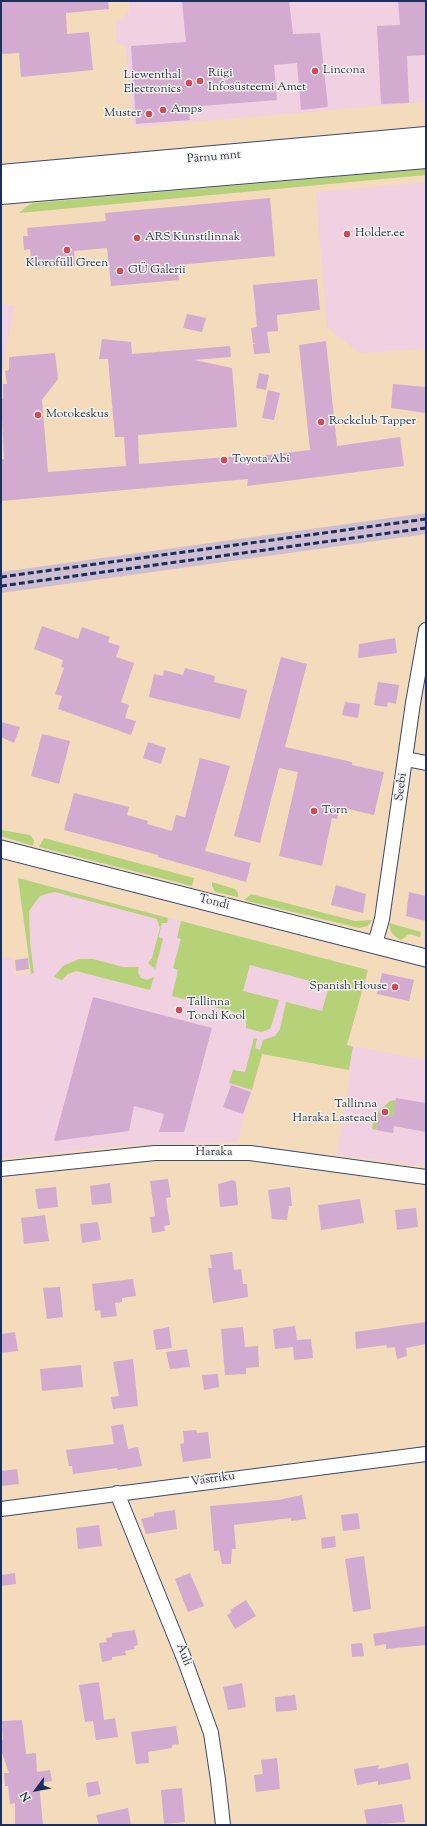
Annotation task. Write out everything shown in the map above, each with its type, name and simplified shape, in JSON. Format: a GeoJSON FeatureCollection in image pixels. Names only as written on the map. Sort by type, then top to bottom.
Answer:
{"type":"FeatureCollection","features":[{"type":"Feature","properties":{"kind":"main road","name":"Pärnu mnt"},"geometry":{"type":"LineString","coordinates":[[1,176],[426,138]]}},
{"type":"Feature","properties":{"kind":"main road","name":"Pärnu mnt"},"geometry":{"type":"LineString","coordinates":[[1,193],[426,157]]}},
{"type":"Feature","properties":{"kind":"street","name":"Seebi"},"geometry":{"type":"LineString","coordinates":[[375,944],[382,919],[426,630]]}},
{"type":"Feature","properties":{"kind":"street"},"geometry":{"type":"LineString","coordinates":[[406,759],[426,763]]}},
{"type":"Feature","properties":{"kind":"street","name":"Tondi"},"geometry":{"type":"LineString","coordinates":[[1,849],[426,958]]}},
{"type":"Feature","properties":{"kind":"street","name":"Haraka"},"geometry":{"type":"LineString","coordinates":[[1,1169],[155,1153],[250,1153],[426,1177]]}},
{"type":"Feature","properties":{"kind":"street","name":"Västriku"},"geometry":{"type":"LineString","coordinates":[[1,1509],[426,1454]]}},
{"type":"Feature","properties":{"kind":"street","name":"Auli"},"geometry":{"type":"LineString","coordinates":[[118,1493],[186,1661],[211,1733],[223,1825]]}},
{"type":"Feature","properties":{"kind":"shaded area"},"geometry":{"type":"Polygon","coordinates":[[[129,1],[426,1],[426,107],[423,107],[423,102],[133,127],[126,46],[116,42],[116,22],[129,12],[129,1]]]}},
{"type":"Feature","properties":{"kind":"shaded area"},"geometry":{"type":"Polygon","coordinates":[[[426,182],[426,349],[359,353],[327,327],[316,192],[426,182]]]}},
{"type":"Feature","properties":{"kind":"shaded area"},"geometry":{"type":"Polygon","coordinates":[[[1,304],[14,306],[1,377],[1,304]]]}},
{"type":"Feature","properties":{"kind":"shaded area"},"geometry":{"type":"Polygon","coordinates":[[[426,513],[426,534],[1,593],[1,572],[426,513]]]}},
{"type":"Feature","properties":{"kind":"shaded area","name":"Tallinna Tondi Kool"},"geometry":{"type":"Polygon","coordinates":[[[18,878],[368,970],[347,1045],[426,1060],[426,1166],[337,1155],[351,1070],[262,1054],[237,1142],[130,1145],[1,1158],[1,959],[12,957],[15,975],[31,973],[18,878]]]}},
{"type":"Feature","properties":{"kind":"green space"},"geometry":{"type":"Polygon","coordinates":[[[426,169],[426,175],[19,213],[33,203],[426,169]]]}},
{"type":"Feature","properties":{"kind":"green space"},"geometry":{"type":"Polygon","coordinates":[[[1,830],[30,835],[34,840],[33,846],[1,836],[1,830]]]}},
{"type":"Feature","properties":{"kind":"green space"},"geometry":{"type":"Polygon","coordinates":[[[44,838],[194,878],[192,886],[39,847],[44,838]]]}},
{"type":"Feature","properties":{"kind":"green space"},"geometry":{"type":"Polygon","coordinates":[[[18,878],[168,918],[167,923],[162,923],[160,930],[159,937],[163,939],[155,969],[148,963],[152,958],[160,928],[157,919],[55,892],[40,896],[29,911],[30,943],[34,973],[31,974],[18,878]]]}},
{"type":"Feature","properties":{"kind":"green space"},"geometry":{"type":"Polygon","coordinates":[[[212,882],[235,889],[238,893],[238,897],[215,892],[212,882]]]}},
{"type":"Feature","properties":{"kind":"green space"},"geometry":{"type":"Polygon","coordinates":[[[251,894],[355,921],[372,920],[368,926],[359,928],[244,900],[251,894]]]}},
{"type":"Feature","properties":{"kind":"green space"},"geometry":{"type":"Polygon","coordinates":[[[181,921],[368,970],[347,1045],[353,1047],[349,1070],[262,1054],[252,1090],[229,1083],[233,1070],[245,1072],[254,1038],[257,1039],[255,1048],[260,1050],[263,1040],[275,1036],[280,1029],[286,1002],[322,1011],[329,986],[250,965],[243,991],[279,1000],[270,1029],[261,1032],[246,1028],[246,1021],[241,1014],[172,996],[178,970],[173,968],[181,939],[177,938],[181,921]]]}},
{"type":"Feature","properties":{"kind":"green space"},"geometry":{"type":"Polygon","coordinates":[[[389,923],[421,932],[420,937],[409,934],[401,940],[391,932],[389,923]]]}},
{"type":"Feature","properties":{"kind":"green space"},"geometry":{"type":"Polygon","coordinates":[[[79,959],[93,959],[123,967],[139,967],[138,973],[141,978],[147,980],[154,977],[150,990],[76,971],[68,974],[62,980],[54,977],[63,966],[79,959]]]}},
{"type":"Feature","properties":{"kind":"green space"},"geometry":{"type":"Polygon","coordinates":[[[396,1100],[393,1117],[379,1114],[376,1130],[372,1129],[374,1117],[390,1101],[396,1100]]]}},
{"type":"Feature","properties":{"kind":"building"},"geometry":{"type":"Polygon","coordinates":[[[1,1],[108,1],[109,9],[66,13],[67,34],[89,32],[93,70],[21,77],[19,53],[1,54],[1,1]]]}},
{"type":"Feature","properties":{"kind":"building"},"geometry":{"type":"Polygon","coordinates":[[[182,1],[289,1],[293,34],[320,33],[328,107],[301,110],[297,63],[274,65],[277,100],[189,107],[190,120],[136,124],[131,46],[186,42],[182,1]]]}},
{"type":"Feature","properties":{"kind":"building"},"geometry":{"type":"Polygon","coordinates":[[[398,1],[426,1],[426,55],[407,56],[409,103],[381,104],[377,26],[400,25],[398,1]]]}},
{"type":"Feature","properties":{"kind":"building"},"geometry":{"type":"Polygon","coordinates":[[[270,198],[275,256],[178,265],[179,280],[111,286],[107,248],[74,251],[75,266],[32,268],[30,249],[24,250],[23,236],[28,236],[27,228],[106,221],[105,213],[270,198]]]}},
{"type":"Feature","properties":{"kind":"building"},"geometry":{"type":"Polygon","coordinates":[[[317,279],[320,310],[277,315],[278,331],[267,332],[270,353],[254,354],[253,344],[256,343],[253,343],[251,328],[257,327],[253,285],[317,279]]]}},
{"type":"Feature","properties":{"kind":"building"},"geometry":{"type":"Polygon","coordinates":[[[187,314],[206,318],[202,332],[183,328],[187,314]]]}},
{"type":"Feature","properties":{"kind":"building"},"geometry":{"type":"Polygon","coordinates":[[[102,339],[131,342],[132,354],[230,346],[231,357],[194,360],[232,368],[237,427],[138,435],[139,464],[239,456],[241,463],[242,458],[310,450],[299,345],[326,341],[337,446],[400,437],[404,466],[247,486],[248,479],[1,501],[1,459],[4,459],[1,399],[3,399],[3,384],[7,384],[5,371],[9,370],[9,357],[55,353],[58,379],[42,400],[48,472],[126,466],[124,437],[115,437],[108,359],[99,359],[102,339]]]}},
{"type":"Feature","properties":{"kind":"building"},"geometry":{"type":"Polygon","coordinates":[[[259,373],[269,375],[266,390],[256,388],[259,373]]]}},
{"type":"Feature","properties":{"kind":"building"},"geometry":{"type":"Polygon","coordinates":[[[393,384],[426,387],[426,413],[391,408],[393,384]]]}},
{"type":"Feature","properties":{"kind":"building"},"geometry":{"type":"Polygon","coordinates":[[[268,390],[280,393],[274,420],[262,418],[268,390]]]}},
{"type":"Feature","properties":{"kind":"building"},"geometry":{"type":"Polygon","coordinates":[[[42,626],[78,639],[82,627],[110,637],[108,642],[120,646],[116,657],[134,663],[121,702],[129,705],[125,718],[136,721],[131,735],[58,709],[62,696],[55,694],[64,668],[61,667],[63,660],[34,649],[42,626]]]}},
{"type":"Feature","properties":{"kind":"building"},"geometry":{"type":"Polygon","coordinates":[[[395,638],[397,653],[358,658],[359,644],[395,638]]]}},
{"type":"Feature","properties":{"kind":"building"},"geometry":{"type":"Polygon","coordinates":[[[281,657],[307,664],[285,747],[352,762],[352,765],[384,772],[374,815],[340,807],[337,819],[332,818],[322,866],[279,856],[298,772],[279,768],[260,843],[234,836],[281,657]]]}},
{"type":"Feature","properties":{"kind":"building"},"geometry":{"type":"Polygon","coordinates":[[[185,668],[215,676],[214,682],[247,690],[240,719],[149,697],[154,674],[163,676],[164,670],[183,675],[185,668]]]}},
{"type":"Feature","properties":{"kind":"building"},"geometry":{"type":"Polygon","coordinates":[[[378,682],[399,685],[396,704],[388,702],[387,707],[374,705],[378,682]]]}},
{"type":"Feature","properties":{"kind":"building"},"geometry":{"type":"Polygon","coordinates":[[[345,702],[360,704],[358,718],[342,715],[345,702]]]}},
{"type":"Feature","properties":{"kind":"building"},"geometry":{"type":"Polygon","coordinates":[[[1,722],[20,727],[14,743],[1,737],[1,722]]]}},
{"type":"Feature","properties":{"kind":"building"},"geometry":{"type":"Polygon","coordinates":[[[42,734],[70,741],[59,784],[31,776],[42,734]]]}},
{"type":"Feature","properties":{"kind":"building"},"geometry":{"type":"Polygon","coordinates":[[[148,742],[166,748],[161,764],[143,758],[148,742]]]}},
{"type":"Feature","properties":{"kind":"building"},"geometry":{"type":"Polygon","coordinates":[[[200,758],[230,766],[205,851],[251,863],[246,882],[158,857],[158,855],[64,830],[74,793],[129,807],[127,815],[148,821],[147,824],[172,831],[176,815],[185,817],[200,758]]]}},
{"type":"Feature","properties":{"kind":"building"},"geometry":{"type":"Polygon","coordinates":[[[336,885],[366,894],[363,913],[331,905],[336,885]]]}},
{"type":"Feature","properties":{"kind":"building"},"geometry":{"type":"Polygon","coordinates":[[[409,892],[426,896],[426,921],[406,916],[409,892]]]}},
{"type":"Feature","properties":{"kind":"building"},"geometry":{"type":"Polygon","coordinates":[[[28,958],[29,969],[16,971],[15,960],[28,958]]]}},
{"type":"Feature","properties":{"kind":"building","name":"Spanish House"},"geometry":{"type":"Polygon","coordinates":[[[382,973],[414,980],[409,1001],[377,994],[382,973]]]}},
{"type":"Feature","properties":{"kind":"building"},"geometry":{"type":"Polygon","coordinates":[[[93,997],[212,1028],[184,1132],[159,1132],[164,1114],[134,1106],[129,1131],[54,1141],[93,997]]]}},
{"type":"Feature","properties":{"kind":"building"},"geometry":{"type":"Polygon","coordinates":[[[231,1085],[251,1092],[243,1114],[223,1107],[231,1085]]]}},
{"type":"Feature","properties":{"kind":"building"},"geometry":{"type":"Polygon","coordinates":[[[396,1098],[426,1103],[426,1132],[394,1126],[393,1133],[376,1130],[379,1114],[393,1117],[396,1098]]]}},
{"type":"Feature","properties":{"kind":"building"},"geometry":{"type":"Polygon","coordinates":[[[168,1179],[171,1197],[166,1198],[170,1225],[164,1226],[165,1231],[152,1233],[150,1217],[155,1216],[150,1181],[168,1179]]]}},
{"type":"Feature","properties":{"kind":"building"},"geometry":{"type":"Polygon","coordinates":[[[233,1180],[236,1182],[238,1205],[220,1207],[218,1184],[233,1180]]]}},
{"type":"Feature","properties":{"kind":"building"},"geometry":{"type":"Polygon","coordinates":[[[110,1183],[112,1203],[92,1205],[90,1186],[110,1183]]]}},
{"type":"Feature","properties":{"kind":"building"},"geometry":{"type":"Polygon","coordinates":[[[56,1187],[58,1207],[38,1209],[35,1189],[56,1187]]]}},
{"type":"Feature","properties":{"kind":"building"},"geometry":{"type":"Polygon","coordinates":[[[290,1187],[292,1206],[289,1206],[287,1220],[272,1219],[268,1190],[290,1187]]]}},
{"type":"Feature","properties":{"kind":"building"},"geometry":{"type":"Polygon","coordinates":[[[360,1199],[364,1223],[321,1230],[318,1205],[360,1199]]]}},
{"type":"Feature","properties":{"kind":"building"},"geometry":{"type":"Polygon","coordinates":[[[416,1208],[418,1227],[397,1230],[395,1210],[416,1208]]]}},
{"type":"Feature","properties":{"kind":"building"},"geometry":{"type":"Polygon","coordinates":[[[45,1215],[49,1241],[24,1244],[21,1218],[45,1215]]]}},
{"type":"Feature","properties":{"kind":"building"},"geometry":{"type":"Polygon","coordinates":[[[98,1222],[101,1240],[82,1243],[80,1224],[98,1222]]]}},
{"type":"Feature","properties":{"kind":"building"},"geometry":{"type":"Polygon","coordinates":[[[232,1252],[234,1270],[241,1269],[243,1284],[247,1284],[248,1297],[213,1303],[208,1268],[212,1268],[210,1255],[232,1252]]]}},
{"type":"Feature","properties":{"kind":"building"},"geometry":{"type":"Polygon","coordinates":[[[133,1279],[136,1296],[122,1298],[122,1302],[115,1303],[117,1316],[101,1318],[100,1310],[95,1311],[92,1284],[133,1279]]]}},
{"type":"Feature","properties":{"kind":"building"},"geometry":{"type":"Polygon","coordinates":[[[60,1287],[63,1317],[47,1319],[43,1288],[60,1287]]]}},
{"type":"Feature","properties":{"kind":"building"},"geometry":{"type":"Polygon","coordinates":[[[426,1322],[426,1344],[406,1348],[407,1356],[397,1359],[395,1347],[387,1348],[386,1345],[356,1349],[355,1332],[426,1322]]]}},
{"type":"Feature","properties":{"kind":"building"},"geometry":{"type":"Polygon","coordinates":[[[295,1326],[297,1340],[311,1339],[313,1358],[294,1360],[293,1347],[275,1349],[273,1329],[295,1326]]]}},
{"type":"Feature","properties":{"kind":"building"},"geometry":{"type":"Polygon","coordinates":[[[169,1327],[172,1348],[156,1350],[153,1330],[169,1327]]]}},
{"type":"Feature","properties":{"kind":"building"},"geometry":{"type":"Polygon","coordinates":[[[243,1327],[245,1347],[258,1346],[259,1367],[246,1368],[246,1374],[225,1375],[221,1329],[243,1327]]]}},
{"type":"Feature","properties":{"kind":"building"},"geometry":{"type":"Polygon","coordinates":[[[15,1332],[18,1351],[1,1353],[1,1334],[15,1332]]]}},
{"type":"Feature","properties":{"kind":"building"},"geometry":{"type":"Polygon","coordinates":[[[187,1349],[190,1367],[170,1369],[166,1352],[187,1349]]]}},
{"type":"Feature","properties":{"kind":"building"},"geometry":{"type":"Polygon","coordinates":[[[133,1359],[138,1406],[113,1409],[111,1397],[119,1396],[113,1362],[133,1359]]]}},
{"type":"Feature","properties":{"kind":"building"},"geometry":{"type":"Polygon","coordinates":[[[81,1365],[83,1387],[42,1391],[40,1369],[81,1365]]]}},
{"type":"Feature","properties":{"kind":"building"},"geometry":{"type":"Polygon","coordinates":[[[218,1374],[219,1387],[204,1390],[202,1375],[218,1374]]]}},
{"type":"Feature","properties":{"kind":"building"},"geometry":{"type":"Polygon","coordinates":[[[123,1424],[128,1449],[138,1447],[142,1466],[118,1470],[117,1468],[73,1474],[72,1466],[69,1466],[66,1450],[114,1444],[111,1426],[123,1424]]]}},
{"type":"Feature","properties":{"kind":"building"},"geometry":{"type":"Polygon","coordinates":[[[196,1430],[197,1433],[208,1432],[211,1458],[183,1462],[180,1444],[184,1443],[183,1431],[196,1430]]]}},
{"type":"Feature","properties":{"kind":"building"},"geometry":{"type":"Polygon","coordinates":[[[17,1469],[19,1484],[1,1486],[1,1471],[17,1469]]]}},
{"type":"Feature","properties":{"kind":"building"},"geometry":{"type":"Polygon","coordinates":[[[302,1495],[306,1519],[291,1521],[291,1518],[234,1525],[236,1549],[232,1549],[231,1564],[222,1564],[219,1550],[214,1551],[210,1506],[278,1500],[302,1495]]]}},
{"type":"Feature","properties":{"kind":"building"},"geometry":{"type":"Polygon","coordinates":[[[175,1510],[177,1529],[146,1534],[141,1519],[154,1516],[154,1513],[175,1510]]]}},
{"type":"Feature","properties":{"kind":"building"},"geometry":{"type":"Polygon","coordinates":[[[358,1513],[360,1529],[343,1531],[341,1515],[358,1513]]]}},
{"type":"Feature","properties":{"kind":"building"},"geometry":{"type":"Polygon","coordinates":[[[99,1525],[102,1546],[78,1549],[76,1528],[99,1525]]]}},
{"type":"Feature","properties":{"kind":"building"},"geometry":{"type":"Polygon","coordinates":[[[335,1536],[336,1547],[322,1549],[321,1538],[335,1536]]]}},
{"type":"Feature","properties":{"kind":"building"},"geometry":{"type":"Polygon","coordinates":[[[364,1556],[371,1609],[353,1612],[345,1559],[364,1556]]]}},
{"type":"Feature","properties":{"kind":"building"},"geometry":{"type":"Polygon","coordinates":[[[15,1573],[16,1584],[1,1586],[1,1575],[15,1573]]]}},
{"type":"Feature","properties":{"kind":"building"},"geometry":{"type":"Polygon","coordinates":[[[190,1573],[204,1606],[188,1612],[175,1579],[190,1573]]]}},
{"type":"Feature","properties":{"kind":"building"},"geometry":{"type":"Polygon","coordinates":[[[246,1600],[256,1616],[235,1629],[227,1615],[232,1612],[230,1610],[246,1600]]]}},
{"type":"Feature","properties":{"kind":"building"},"geometry":{"type":"Polygon","coordinates":[[[426,1626],[426,1645],[386,1649],[386,1644],[375,1646],[373,1634],[426,1626]]]}},
{"type":"Feature","properties":{"kind":"building"},"geometry":{"type":"Polygon","coordinates":[[[135,1630],[138,1645],[134,1646],[134,1649],[125,1651],[126,1655],[112,1657],[112,1660],[102,1662],[99,1643],[107,1642],[106,1638],[112,1637],[112,1633],[135,1630]]]}},
{"type":"Feature","properties":{"kind":"building"},"geometry":{"type":"Polygon","coordinates":[[[362,1643],[364,1656],[352,1657],[351,1644],[362,1643]]]}},
{"type":"Feature","properties":{"kind":"building"},"geometry":{"type":"Polygon","coordinates":[[[99,1682],[104,1720],[115,1718],[118,1737],[96,1740],[93,1721],[85,1722],[79,1685],[99,1682]]]}},
{"type":"Feature","properties":{"kind":"building"},"geometry":{"type":"Polygon","coordinates":[[[242,1683],[246,1707],[228,1710],[223,1687],[242,1683]]]}},
{"type":"Feature","properties":{"kind":"building"},"geometry":{"type":"Polygon","coordinates":[[[295,1695],[297,1710],[276,1712],[275,1697],[295,1695]]]}},
{"type":"Feature","properties":{"kind":"building"},"geometry":{"type":"Polygon","coordinates":[[[22,1720],[26,1754],[36,1753],[37,1772],[50,1770],[52,1781],[39,1783],[43,1825],[15,1825],[15,1803],[10,1804],[8,1786],[5,1786],[4,1773],[9,1773],[1,1750],[1,1740],[3,1740],[2,1721],[22,1720]]]}},
{"type":"Feature","properties":{"kind":"building"},"geometry":{"type":"Polygon","coordinates":[[[176,1726],[179,1744],[172,1745],[172,1748],[148,1752],[149,1763],[136,1764],[131,1732],[176,1726]]]}},
{"type":"Feature","properties":{"kind":"building"},"geometry":{"type":"Polygon","coordinates":[[[277,1758],[280,1789],[256,1792],[254,1775],[263,1774],[261,1760],[277,1758]]]}},
{"type":"Feature","properties":{"kind":"building"},"geometry":{"type":"Polygon","coordinates":[[[408,1763],[411,1779],[378,1785],[378,1781],[357,1785],[354,1769],[379,1765],[378,1769],[408,1763]]]}},
{"type":"Feature","properties":{"kind":"building"},"geometry":{"type":"Polygon","coordinates":[[[98,1781],[101,1794],[88,1797],[86,1783],[98,1781]]]}},
{"type":"Feature","properties":{"kind":"building"},"geometry":{"type":"Polygon","coordinates":[[[182,1788],[185,1822],[164,1824],[161,1790],[182,1788]]]}},
{"type":"Feature","properties":{"kind":"building"},"geometry":{"type":"Polygon","coordinates":[[[402,1804],[405,1822],[367,1825],[364,1810],[402,1804]]]}},
{"type":"Feature","properties":{"kind":"building"},"geometry":{"type":"Polygon","coordinates":[[[128,1808],[131,1825],[99,1825],[96,1815],[128,1808]]]}},
{"type":"Feature","properties":{"kind":"railway"},"geometry":{"type":"LineString","coordinates":[[1,577],[426,519]]}},
{"type":"Feature","properties":{"kind":"railway"},"geometry":{"type":"LineString","coordinates":[[1,586],[426,528]]}},
{"type":"Feature","properties":{"kind":"place","name":"Lincona"},"geometry":{"type":"Point","coordinates":[315,71]}},
{"type":"Feature","properties":{"kind":"place","name":"Riigi Infosüsteemi Amet"},"geometry":{"type":"Point","coordinates":[200,81]}},
{"type":"Feature","properties":{"kind":"place","name":"Liewenthal Electronics"},"geometry":{"type":"Point","coordinates":[189,83]}},
{"type":"Feature","properties":{"kind":"place","name":"Amps"},"geometry":{"type":"Point","coordinates":[163,110]}},
{"type":"Feature","properties":{"kind":"place","name":"Muster"},"geometry":{"type":"Point","coordinates":[149,114]}},
{"type":"Feature","properties":{"kind":"place","name":"Holder.ee"},"geometry":{"type":"Point","coordinates":[347,234]}},
{"type":"Feature","properties":{"kind":"place","name":"ARS Kunstilinnak"},"geometry":{"type":"Point","coordinates":[137,238]}},
{"type":"Feature","properties":{"kind":"place","name":"Klorofüll Green"},"geometry":{"type":"Point","coordinates":[67,250]}},
{"type":"Feature","properties":{"kind":"place","name":"GÜ Galerii"},"geometry":{"type":"Point","coordinates":[120,271]}},
{"type":"Feature","properties":{"kind":"place","name":"Motokeskus"},"geometry":{"type":"Point","coordinates":[38,415]}},
{"type":"Feature","properties":{"kind":"place","name":"Rockclub Tapper"},"geometry":{"type":"Point","coordinates":[321,422]}},
{"type":"Feature","properties":{"kind":"place","name":"Toyota Abi"},"geometry":{"type":"Point","coordinates":[224,460]}},
{"type":"Feature","properties":{"kind":"place","name":"Torn"},"geometry":{"type":"Point","coordinates":[314,811]}},
{"type":"Feature","properties":{"kind":"place","name":"Spanish House"},"geometry":{"type":"Point","coordinates":[395,987]}},
{"type":"Feature","properties":{"kind":"place","name":"Tallinna Tondi Kool"},"geometry":{"type":"Point","coordinates":[179,1010]}},
{"type":"Feature","properties":{"kind":"place","name":"Tallinna Haraka Lasteaed"},"geometry":{"type":"Point","coordinates":[385,1112]}}]}
